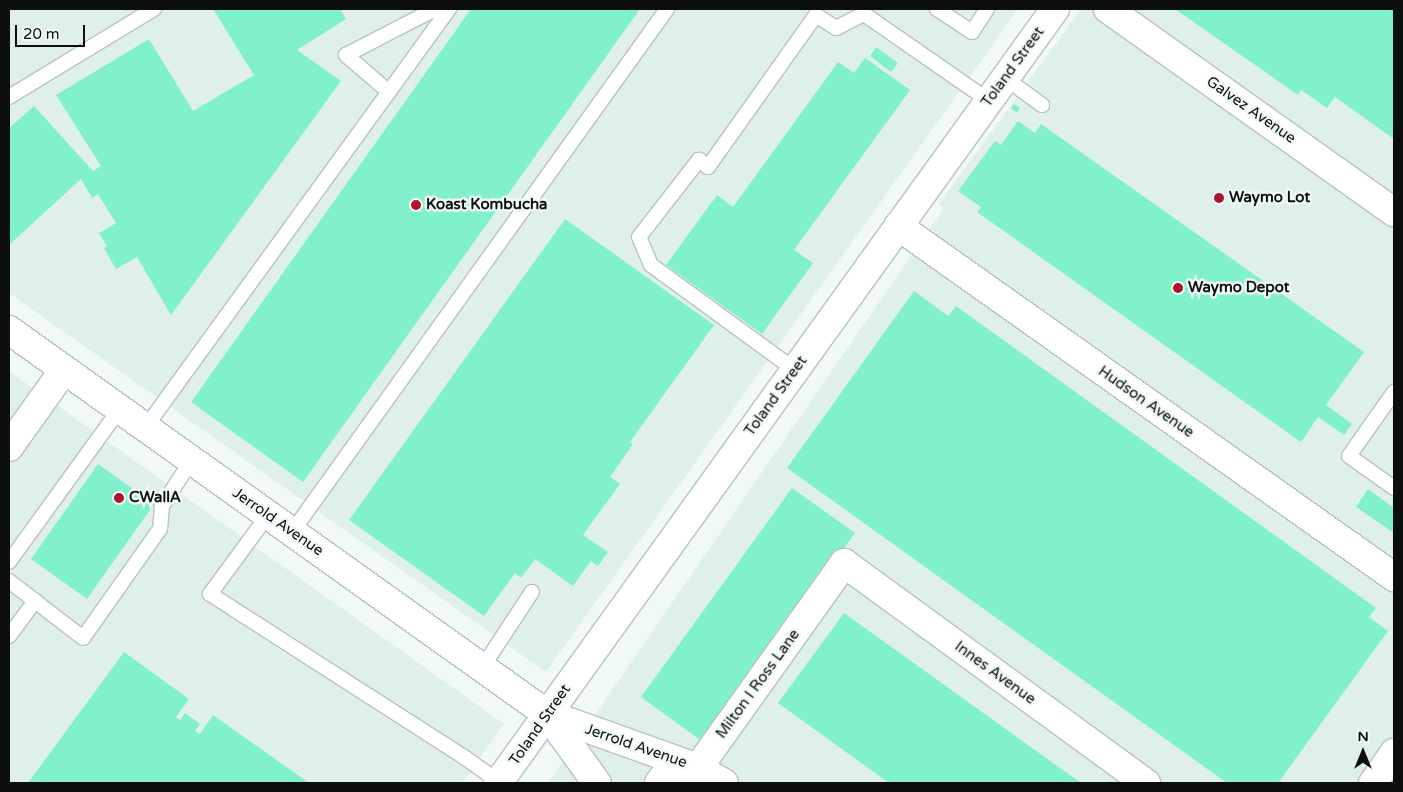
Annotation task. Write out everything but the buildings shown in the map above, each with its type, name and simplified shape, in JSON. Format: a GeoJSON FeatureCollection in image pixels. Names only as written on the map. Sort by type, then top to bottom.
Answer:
{"type":"FeatureCollection","features":[{"type":"Feature","properties":{"kind":"main road","name":"Toland Street"},"geometry":{"type":"LineString","coordinates":[[498,783],[1055,9]]}},
{"type":"Feature","properties":{"kind":"main road","name":"Galvez Avenue"},"geometry":{"type":"LineString","coordinates":[[1108,9],[1394,212]]}},
{"type":"Feature","properties":{"kind":"main road","name":"Hudson Avenue"},"geometry":{"type":"LineString","coordinates":[[898,226],[1394,578]]}},
{"type":"Feature","properties":{"kind":"main road","name":"Jerrold Avenue"},"geometry":{"type":"LineString","coordinates":[[10,333],[547,714],[698,768],[724,783]]}},
{"type":"Feature","properties":{"kind":"main road"},"geometry":{"type":"LineString","coordinates":[[9,447],[64,370]]}},
{"type":"Feature","properties":{"kind":"main road","name":"Milton I Ross Lane"},"geometry":{"type":"LineString","coordinates":[[698,768],[844,563]]}},
{"type":"Feature","properties":{"kind":"main road","name":"Innes Avenue"},"geometry":{"type":"LineString","coordinates":[[844,563],[1146,783]]}},
{"type":"Feature","properties":{"kind":"main road","name":"Jerrold Avenue"},"geometry":{"type":"LineString","coordinates":[[547,714],[597,783]]}},
{"type":"Feature","properties":{"kind":"main road"},"geometry":{"type":"LineString","coordinates":[[1374,783],[1394,754]]}},
{"type":"Feature","properties":{"kind":"main road"},"geometry":{"type":"LineString","coordinates":[[659,783],[667,772],[698,768]]}},
{"type":"Feature","properties":{"kind":"lane"},"geometry":{"type":"LineString","coordinates":[[9,96],[154,9]]}},
{"type":"Feature","properties":{"kind":"lane"},"geometry":{"type":"LineString","coordinates":[[389,92],[346,54],[435,9]]}},
{"type":"Feature","properties":{"kind":"lane"},"geometry":{"type":"LineString","coordinates":[[145,428],[449,9]]}},
{"type":"Feature","properties":{"kind":"lane"},"geometry":{"type":"LineString","coordinates":[[292,532],[667,9]]}},
{"type":"Feature","properties":{"kind":"lane"},"geometry":{"type":"LineString","coordinates":[[937,9],[972,32],[988,9]]}},
{"type":"Feature","properties":{"kind":"lane"},"geometry":{"type":"LineString","coordinates":[[795,370],[651,265],[639,237],[699,160],[708,167],[816,15],[836,28],[864,14],[989,101]]}},
{"type":"Feature","properties":{"kind":"lane"},"geometry":{"type":"LineString","coordinates":[[1005,78],[1042,105]]}},
{"type":"Feature","properties":{"kind":"lane"},"geometry":{"type":"LineString","coordinates":[[1394,392],[1349,456],[1394,488]]}},
{"type":"Feature","properties":{"kind":"lane"},"geometry":{"type":"LineString","coordinates":[[9,562],[119,410]]}},
{"type":"Feature","properties":{"kind":"lane"},"geometry":{"type":"LineString","coordinates":[[9,582],[83,638],[160,529],[162,506],[192,461]]}},
{"type":"Feature","properties":{"kind":"lane"},"geometry":{"type":"LineString","coordinates":[[268,515],[210,594],[464,757],[498,783]]}},
{"type":"Feature","properties":{"kind":"lane"},"geometry":{"type":"LineString","coordinates":[[482,668],[532,592]]}},
{"type":"Feature","properties":{"kind":"lane"},"geometry":{"type":"LineString","coordinates":[[9,636],[34,601]]}},
{"type":"Feature","properties":{"kind":"shaded area"},"geometry":{"type":"Polygon","coordinates":[[[9,9],[1018,9],[546,672],[9,293],[9,9]]]}},
{"type":"Feature","properties":{"kind":"shaded area"},"geometry":{"type":"Polygon","coordinates":[[[1081,9],[1394,9],[1394,783],[548,783],[944,208],[939,204],[1081,9]]]}},
{"type":"Feature","properties":{"kind":"shaded area"},"geometry":{"type":"Polygon","coordinates":[[[9,371],[504,724],[462,783],[9,783],[9,371]]]}},
{"type":"Feature","properties":{"kind":"place","name":"Waymo Lot"},"geometry":{"type":"Point","coordinates":[1219,198]}},
{"type":"Feature","properties":{"kind":"place","name":"Koast Kombucha"},"geometry":{"type":"Point","coordinates":[416,205]}},
{"type":"Feature","properties":{"kind":"place","name":"Waymo Depot"},"geometry":{"type":"Point","coordinates":[1178,288]}},
{"type":"Feature","properties":{"kind":"place","name":"CWallA"},"geometry":{"type":"Point","coordinates":[119,498]}}]}
